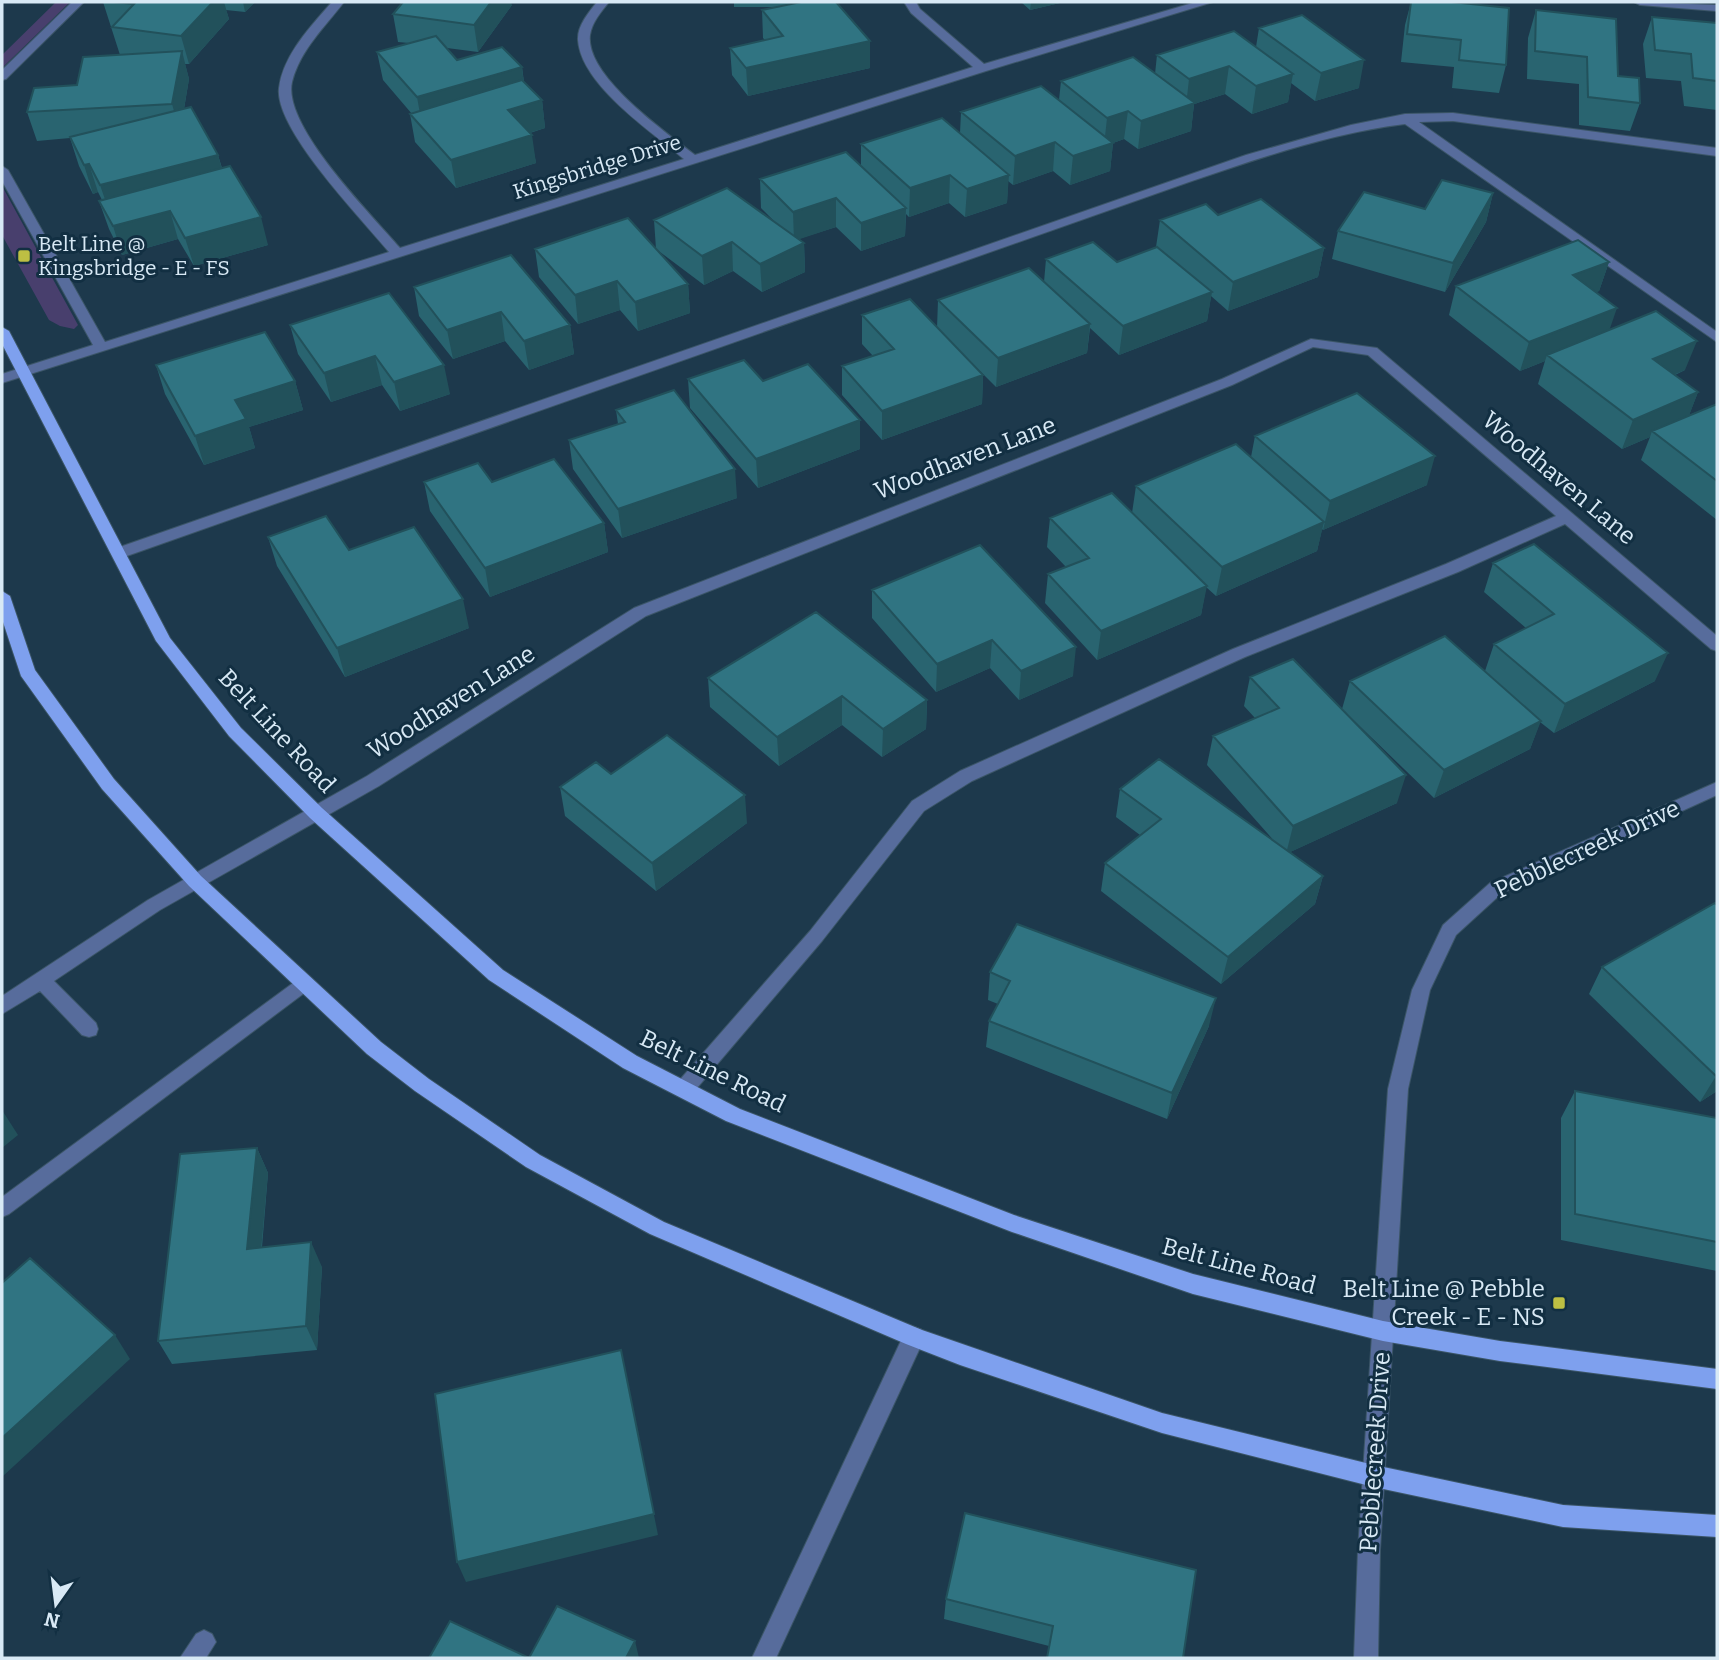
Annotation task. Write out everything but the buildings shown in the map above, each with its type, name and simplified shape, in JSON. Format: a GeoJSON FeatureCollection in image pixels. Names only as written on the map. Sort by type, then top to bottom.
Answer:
{"type":"FeatureCollection","features":[{"type":"Feature","properties":{"kind":"main road","name":"Belt Line Road"},"geometry":{"type":"LineString","coordinates":[[2,331],[164,641],[236,732],[316,813],[496,975],[630,1062],[733,1115],[1012,1223],[1193,1284],[1383,1331],[1500,1351],[1717,1379]]}},
{"type":"Feature","properties":{"kind":"main road"},"geometry":{"type":"LineString","coordinates":[[2,596],[27,672],[108,784],[195,881],[373,1048],[533,1161],[657,1228],[914,1337],[1162,1423],[1374,1476],[1563,1516],[1717,1525]]}},
{"type":"Feature","properties":{"kind":"street"},"geometry":{"type":"LineString","coordinates":[[2,76],[78,2]]}},
{"type":"Feature","properties":{"kind":"street"},"geometry":{"type":"LineString","coordinates":[[338,2],[293,62],[285,85],[284,101],[300,134],[396,252]]}},
{"type":"Feature","properties":{"kind":"street"},"geometry":{"type":"LineString","coordinates":[[603,2],[592,16],[583,39],[587,55],[600,77],[628,106],[692,159]]}},
{"type":"Feature","properties":{"kind":"street"},"geometry":{"type":"LineString","coordinates":[[910,2],[915,11],[982,68]]}},
{"type":"Feature","properties":{"kind":"street","name":"Kingsbridge Drive"},"geometry":{"type":"LineString","coordinates":[[2,379],[982,68],[1208,2]]}},
{"type":"Feature","properties":{"kind":"street"},"geometry":{"type":"LineString","coordinates":[[1640,2],[1717,8]]}},
{"type":"Feature","properties":{"kind":"street"},"geometry":{"type":"LineString","coordinates":[[119,553],[1185,179],[1333,134],[1405,118],[1465,118],[1717,152]]}},
{"type":"Feature","properties":{"kind":"street"},"geometry":{"type":"LineString","coordinates":[[1405,118],[1717,338]]}},
{"type":"Feature","properties":{"kind":"street"},"geometry":{"type":"LineString","coordinates":[[2,170],[102,349]]}},
{"type":"Feature","properties":{"kind":"street","name":"Woodhaven Lane"},"geometry":{"type":"LineString","coordinates":[[2,1006],[195,881],[373,780],[640,612],[1227,382],[1311,343],[1372,351],[1717,645]]}},
{"type":"Feature","properties":{"kind":"street"},"geometry":{"type":"LineString","coordinates":[[684,1089],[816,936],[918,806],[966,776],[1239,653],[1451,568],[1567,517]]}},
{"type":"Feature","properties":{"kind":"street","name":"Pebblecreek Drive"},"geometry":{"type":"LineString","coordinates":[[1366,1658],[1366,1618],[1398,1089],[1420,990],[1449,930],[1496,888],[1717,788]]}},
{"type":"Feature","properties":{"kind":"street"},"geometry":{"type":"LineString","coordinates":[[41,980],[89,1029]]}},
{"type":"Feature","properties":{"kind":"street"},"geometry":{"type":"LineString","coordinates":[[2,1208],[304,983]]}},
{"type":"Feature","properties":{"kind":"street"},"geometry":{"type":"LineString","coordinates":[[764,1658],[914,1337]]}},
{"type":"Feature","properties":{"kind":"shaded area"},"geometry":{"type":"Polygon","coordinates":[[[56,2],[70,2],[2,68],[2,55],[56,2]]]}},
{"type":"Feature","properties":{"kind":"shaded area"},"geometry":{"type":"Polygon","coordinates":[[[2,186],[78,325],[74,329],[49,320],[2,235],[2,186]]]}},
{"type":"Feature","properties":{"kind":"place","name":"Belt Line @ Kingsbridge - E - FS"},"geometry":{"type":"Point","coordinates":[24,256]}},
{"type":"Feature","properties":{"kind":"place","name":"Belt Line @ Pebble Creek - E - NS"},"geometry":{"type":"Point","coordinates":[1559,1303]}}]}
